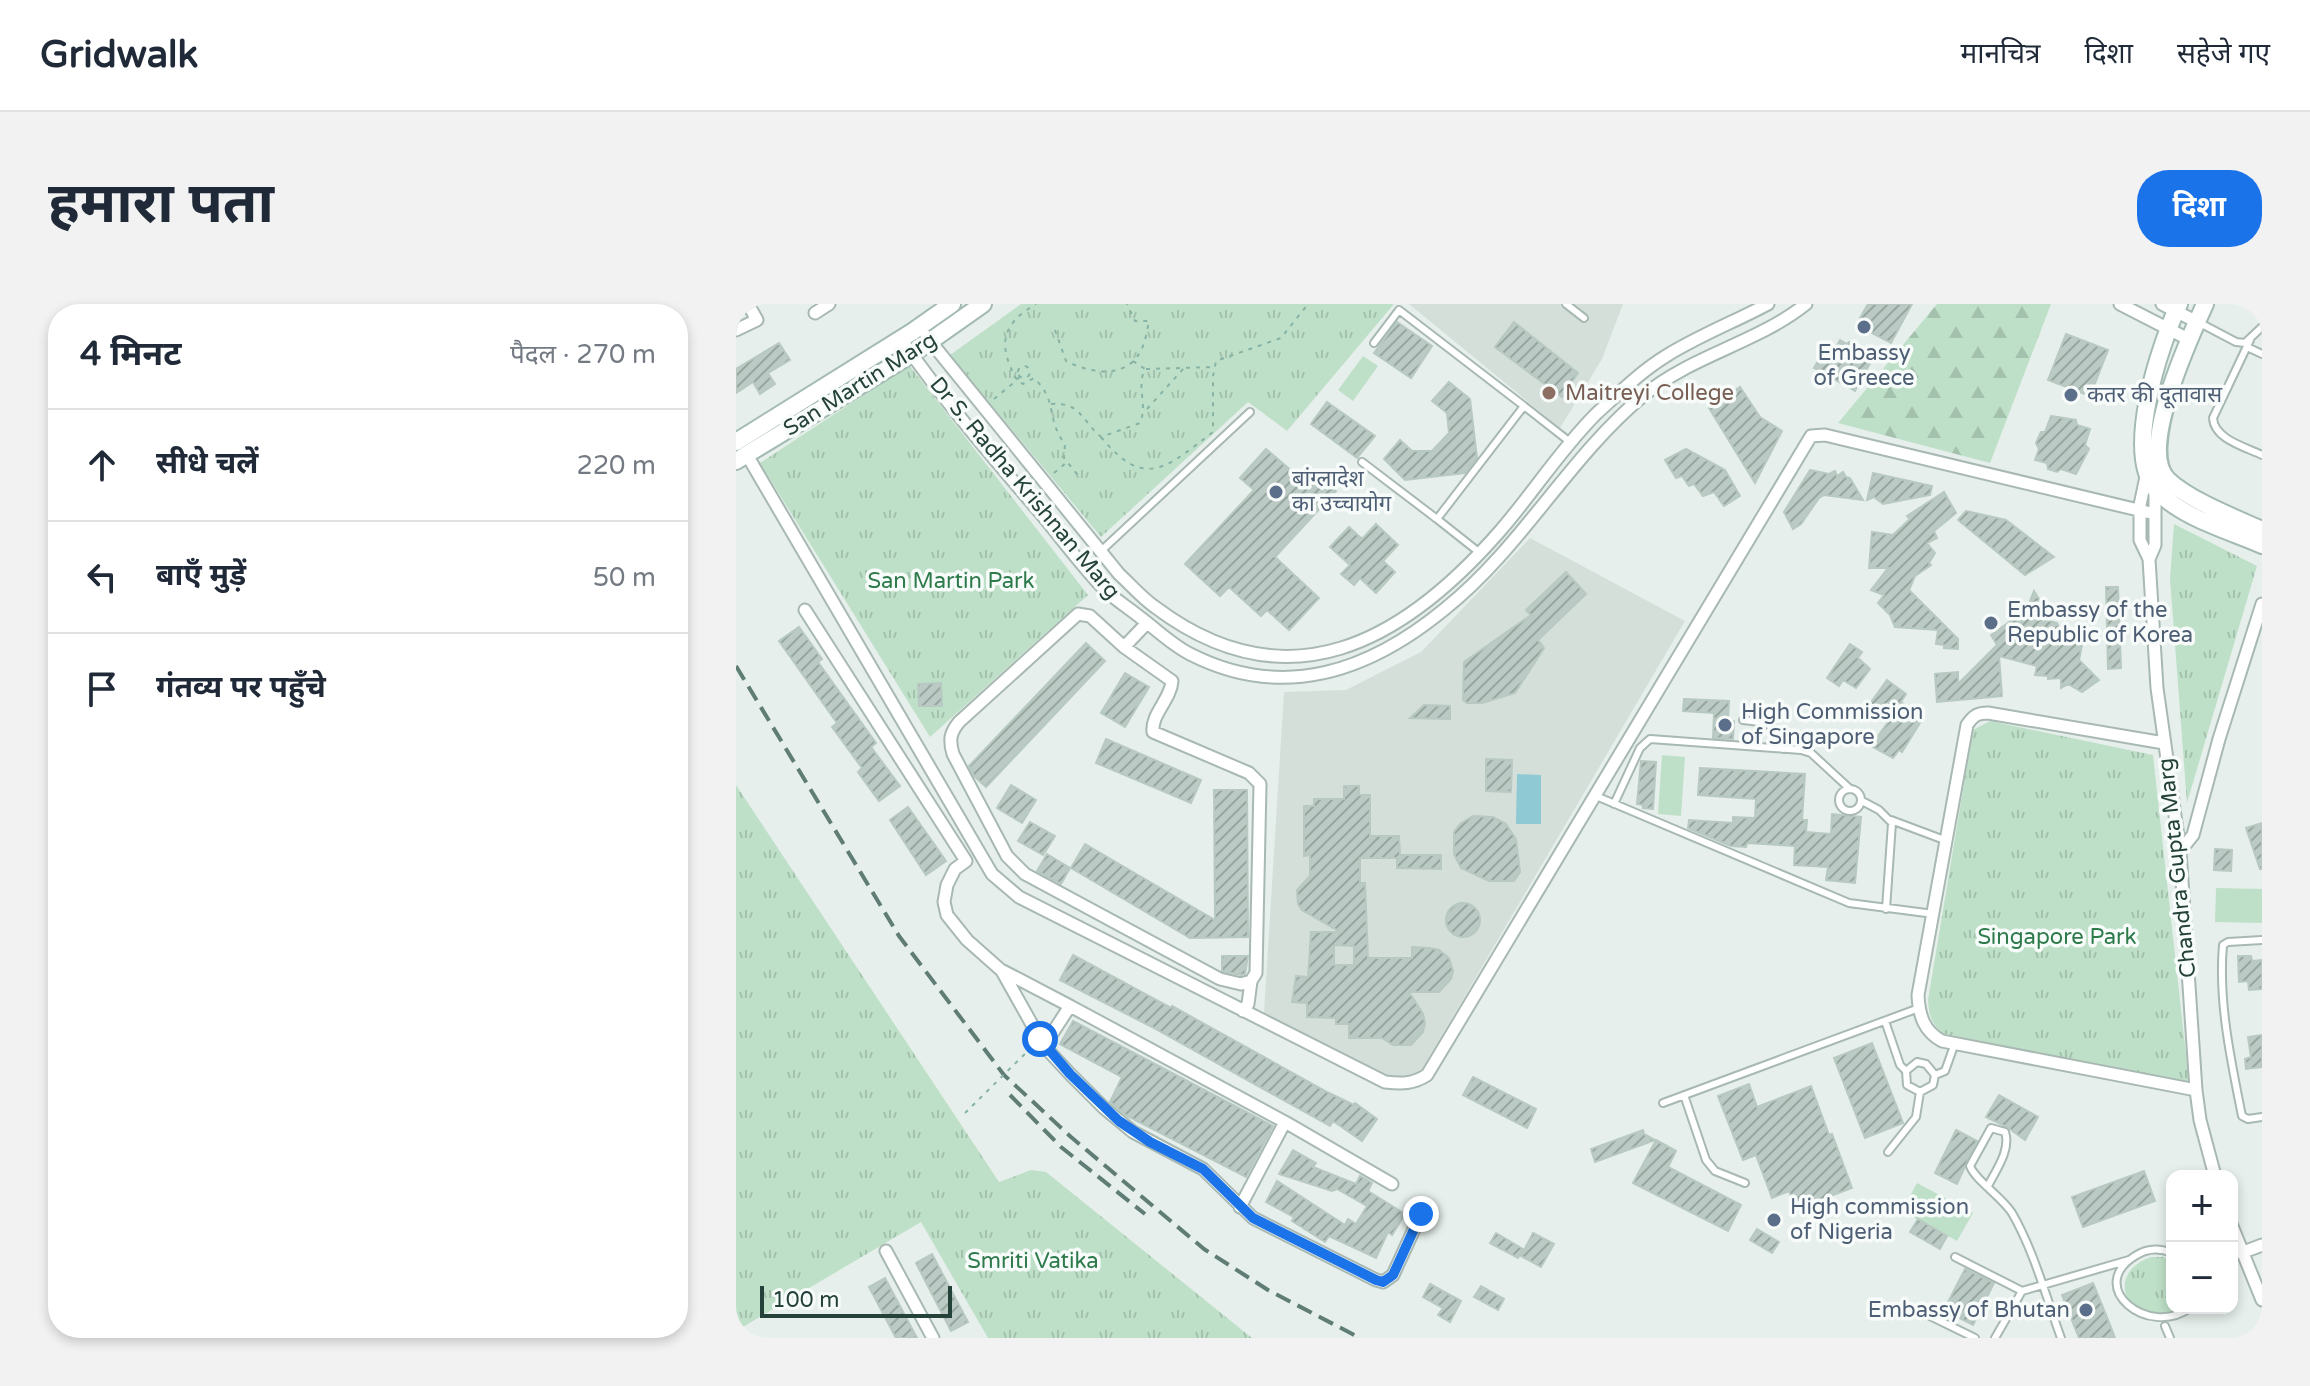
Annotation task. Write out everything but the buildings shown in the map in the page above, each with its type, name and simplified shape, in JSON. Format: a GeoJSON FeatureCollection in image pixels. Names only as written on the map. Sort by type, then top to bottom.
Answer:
{"type":"FeatureCollection","features":[{"type":"Feature","properties":{"kind":"main road","name":"San Martin Marg"},"geometry":{"type":"LineString","coordinates":[[740,452],[952,304]]}},
{"type":"Feature","properties":{"kind":"main road","name":"San Martin Marg"},"geometry":{"type":"LineString","coordinates":[[740,452],[912,354],[983,304]]}},
{"type":"Feature","properties":{"kind":"main road"},"geometry":{"type":"LineString","coordinates":[[2205,304],[2162,426],[2158,473],[2184,511],[2262,545]]}},
{"type":"Feature","properties":{"kind":"main road"},"geometry":{"type":"LineString","coordinates":[[2173,306],[2145,416],[2142,459],[2158,473],[2229,515],[2262,530]]}},
{"type":"Feature","properties":{"kind":"street"},"geometry":{"type":"LineString","coordinates":[[736,330],[757,320],[748,304]]}},
{"type":"Feature","properties":{"kind":"street"},"geometry":{"type":"LineString","coordinates":[[815,313],[829,304]]}},
{"type":"Feature","properties":{"kind":"street","name":"Dr S. Radha Krishnan Marg"},"geometry":{"type":"LineString","coordinates":[[919,327],[1119,574],[1154,607],[1227,647],[1263,657],[1287,657],[1354,645],[1390,628],[1435,596],[1480,553],[1570,442],[1634,379],[1665,356],[1768,304]]}},
{"type":"Feature","properties":{"kind":"street","name":"Dr S. Radha Krishnan Marg"},"geometry":{"type":"LineString","coordinates":[[901,339],[985,449],[1104,589],[1190,654],[1241,674],[1304,676],[1374,657],[1436,616],[1482,577],[1615,421],[1644,395],[1674,373],[1760,335],[1806,304]]}},
{"type":"Feature","properties":{"kind":"street"},"geometry":{"type":"LineString","coordinates":[[2120,304],[2190,340]]}},
{"type":"Feature","properties":{"kind":"street"},"geometry":{"type":"LineString","coordinates":[[2173,306],[2197,322]]}},
{"type":"Feature","properties":{"kind":"street"},"geometry":{"type":"LineString","coordinates":[[740,452],[992,874],[1019,897],[1385,1082],[1401,1084],[1416,1082],[1427,1075],[1811,436],[1825,435],[2155,514]]}},
{"type":"Feature","properties":{"kind":"street"},"geometry":{"type":"LineString","coordinates":[[2149,559],[2140,540],[2140,511],[2158,473]]}},
{"type":"Feature","properties":{"kind":"street"},"geometry":{"type":"LineString","coordinates":[[2149,559],[2155,545],[2158,473]]}},
{"type":"Feature","properties":{"kind":"street","name":"Chandra Gupta Marg"},"geometry":{"type":"LineString","coordinates":[[2149,559],[2157,688],[2180,851],[2196,1090],[2200,1120],[2213,1170]]}},
{"type":"Feature","properties":{"kind":"street"},"geometry":{"type":"LineString","coordinates":[[1470,564],[1482,577]]}},
{"type":"Feature","properties":{"kind":"street"},"geometry":{"type":"LineString","coordinates":[[1104,589],[1119,574]]}},
{"type":"Feature","properties":{"kind":"street"},"geometry":{"type":"LineString","coordinates":[[2180,851],[2193,835],[2219,739],[2262,604]]}},
{"type":"Feature","properties":{"kind":"street"},"geometry":{"type":"LineString","coordinates":[[805,610],[966,861]]}},
{"type":"Feature","properties":{"kind":"street"},"geometry":{"type":"LineString","coordinates":[[1243,1011],[1248,1004],[1251,981],[1256,973],[1260,784],[1249,773],[1153,732],[1152,724],[1172,681],[1124,647],[1090,616],[1078,614],[959,722],[952,731],[950,741],[953,754],[1007,856],[1025,874],[1220,979],[1241,984],[1251,981]]}},
{"type":"Feature","properties":{"kind":"street"},"geometry":{"type":"LineString","coordinates":[[1124,647],[1147,623]]}},
{"type":"Feature","properties":{"kind":"street"},"geometry":{"type":"LineString","coordinates":[[1331,651],[1334,670]]}},
{"type":"Feature","properties":{"kind":"street"},"geometry":{"type":"LineString","coordinates":[[2164,743],[1979,713],[1967,725],[1918,995],[1919,1008],[1930,1034],[1942,1041],[2196,1090]]}},
{"type":"Feature","properties":{"kind":"street"},"geometry":{"type":"LineString","coordinates":[[980,855],[955,869],[947,885],[944,902],[947,915],[967,940],[1002,971],[1285,1122],[1392,1184]]}},
{"type":"Feature","properties":{"kind":"street"},"geometry":{"type":"LineString","coordinates":[[1002,971],[1042,1042],[1119,1121],[1150,1142],[1203,1169],[1240,1207],[1266,1226],[1383,1282],[1393,1275],[1421,1214]]}},
{"type":"Feature","properties":{"kind":"street"},"geometry":{"type":"LineString","coordinates":[[1042,1042],[1070,1006]]}},
{"type":"Feature","properties":{"kind":"street"},"geometry":{"type":"LineString","coordinates":[[1240,1207],[1285,1122]]}},
{"type":"Feature","properties":{"kind":"street"},"geometry":{"type":"LineString","coordinates":[[2238,1254],[2262,1245]]}},
{"type":"Feature","properties":{"kind":"street"},"geometry":{"type":"LineString","coordinates":[[886,1251],[933,1338]]}},
{"type":"Feature","properties":{"kind":"street"},"geometry":{"type":"LineString","coordinates":[[2238,1256],[2262,1300]]}},
{"type":"Feature","properties":{"kind":"lane"},"geometry":{"type":"LineString","coordinates":[[1566,304],[1584,318]]}},
{"type":"Feature","properties":{"kind":"lane"},"geometry":{"type":"LineString","coordinates":[[1374,343],[1399,310],[1570,442]]}},
{"type":"Feature","properties":{"kind":"lane"},"geometry":{"type":"LineString","coordinates":[[2197,322],[2236,342],[2248,344],[2262,354]]}},
{"type":"Feature","properties":{"kind":"lane"},"geometry":{"type":"LineString","coordinates":[[2262,327],[2248,344],[2213,418],[2217,432],[2262,455]]}},
{"type":"Feature","properties":{"kind":"lane"},"geometry":{"type":"LineString","coordinates":[[1437,519],[1524,406]]}},
{"type":"Feature","properties":{"kind":"lane"},"geometry":{"type":"LineString","coordinates":[[1101,551],[1250,412]]}},
{"type":"Feature","properties":{"kind":"lane"},"geometry":{"type":"LineString","coordinates":[[1362,462],[1480,553]]}},
{"type":"Feature","properties":{"kind":"lane"},"geometry":{"type":"LineString","coordinates":[[1743,720],[1778,729],[1783,739],[1783,749]]}},
{"type":"Feature","properties":{"kind":"lane"},"geometry":{"type":"LineString","coordinates":[[1614,804],[1640,748],[1650,739],[1811,753],[1850,789],[1860,794],[1862,801],[1859,808],[1853,811],[1842,808],[1839,797],[1843,791],[1850,789]]}},
{"type":"Feature","properties":{"kind":"lane"},"geometry":{"type":"LineString","coordinates":[[1596,796],[1849,903],[1934,914]]}},
{"type":"Feature","properties":{"kind":"lane"},"geometry":{"type":"LineString","coordinates":[[1862,801],[1891,820],[1947,841]]}},
{"type":"Feature","properties":{"kind":"lane"},"geometry":{"type":"LineString","coordinates":[[1886,909],[1891,820]]}},
{"type":"Feature","properties":{"kind":"lane"},"geometry":{"type":"LineString","coordinates":[[2262,940],[2228,942],[2223,945],[2222,960],[2228,1033],[2242,1116],[2248,1119],[2262,1117]]}},
{"type":"Feature","properties":{"kind":"lane"},"geometry":{"type":"LineString","coordinates":[[1663,1103],[1919,1008]]}},
{"type":"Feature","properties":{"kind":"lane"},"geometry":{"type":"LineString","coordinates":[[1885,1021],[1900,1065],[1906,1071],[1907,1085],[1920,1092],[1929,1089],[1935,1075],[1945,1071],[1955,1043]]}},
{"type":"Feature","properties":{"kind":"lane"},"geometry":{"type":"LineString","coordinates":[[1906,1071],[1912,1064],[1922,1062],[1930,1066],[1935,1075]]}},
{"type":"Feature","properties":{"kind":"lane"},"geometry":{"type":"LineString","coordinates":[[1888,1152],[1916,1117],[1920,1092]]}},
{"type":"Feature","properties":{"kind":"lane"},"geometry":{"type":"LineString","coordinates":[[1684,1095],[1706,1160],[1715,1171],[1745,1183]]}},
{"type":"Feature","properties":{"kind":"lane"},"geometry":{"type":"LineString","coordinates":[[1988,1186],[2006,1149],[2008,1137],[2005,1132],[1991,1128],[1970,1166],[1972,1172],[1988,1186],[2000,1196],[2017,1222],[2061,1338]]}},
{"type":"Feature","properties":{"kind":"lane"},"geometry":{"type":"LineString","coordinates":[[1955,1257],[2022,1291],[2129,1260],[2152,1249],[2166,1252]]}},
{"type":"Feature","properties":{"kind":"lane"},"geometry":{"type":"LineString","coordinates":[[2129,1260],[2117,1283],[2118,1297],[2132,1319]]}},
{"type":"Feature","properties":{"kind":"lane"},"geometry":{"type":"LineString","coordinates":[[1995,1338],[2022,1291]]}},
{"type":"Feature","properties":{"kind":"lane"},"geometry":{"type":"LineString","coordinates":[[2170,1338],[2161,1326],[2185,1314]]}},
{"type":"Feature","properties":{"kind":"lane"},"geometry":{"type":"LineString","coordinates":[[1930,1316],[1975,1338]]}},
{"type":"Feature","properties":{"kind":"path"},"geometry":{"type":"LineString","coordinates":[[1036,304],[1018,314],[1005,337],[1006,360],[1017,380],[1023,384],[1034,378],[1047,391],[1054,429],[1065,444],[1064,458],[1081,479]]}},
{"type":"Feature","properties":{"kind":"path"},"geometry":{"type":"LineString","coordinates":[[1055,330],[1066,361],[1082,369],[1104,373],[1128,366],[1141,352],[1149,321],[1135,321],[1127,304]]}},
{"type":"Feature","properties":{"kind":"path"},"geometry":{"type":"LineString","coordinates":[[1051,404],[1065,403],[1078,409],[1089,427],[1130,466],[1153,470],[1180,457],[1213,432],[1216,361],[1281,338],[1308,304]]}},
{"type":"Feature","properties":{"kind":"path"},"geometry":{"type":"LineString","coordinates":[[1133,361],[1145,369],[1215,367]]}},
{"type":"Feature","properties":{"kind":"path"},"geometry":{"type":"LineString","coordinates":[[1147,409],[1184,368]]}},
{"type":"Feature","properties":{"kind":"path"},"geometry":{"type":"LineString","coordinates":[[1101,437],[1140,423],[1145,412],[1139,379],[1145,369]]}},
{"type":"Feature","properties":{"kind":"path"},"geometry":{"type":"LineString","coordinates":[[984,408],[1020,376]]}},
{"type":"Feature","properties":{"kind":"path"},"geometry":{"type":"LineString","coordinates":[[1043,481],[1067,462]]}},
{"type":"Feature","properties":{"kind":"path"},"geometry":{"type":"LineString","coordinates":[[965,1113],[1042,1042]]}},
{"type":"Feature","properties":{"kind":"shaded area","name":"Maitreyi College"},"geometry":{"type":"Polygon","coordinates":[[[1409,304],[1623,304],[1602,359],[1560,428],[1409,304]]]}},
{"type":"Feature","properties":{"kind":"shaded area"},"geometry":{"type":"Polygon","coordinates":[[[1530,538],[1685,621],[1419,1074],[1391,1077],[1264,1013],[1284,692],[1346,690],[1421,652],[1530,538]]]}},
{"type":"Feature","properties":{"kind":"green space"},"geometry":{"type":"Polygon","coordinates":[[[1021,304],[1394,304],[1287,431],[1248,402],[1101,537],[950,355],[1021,304]]]}},
{"type":"Feature","properties":{"kind":"green space"},"geometry":{"type":"Polygon","coordinates":[[[1937,304],[2051,304],[1990,463],[1838,423],[1937,304]]]}},
{"type":"Feature","properties":{"kind":"green space"},"geometry":{"type":"Polygon","coordinates":[[[1363,356],[1378,366],[1353,401],[1338,390],[1363,356]]]}},
{"type":"Feature","properties":{"kind":"green space","name":"San Martin Park"},"geometry":{"type":"Polygon","coordinates":[[[909,365],[1088,595],[930,737],[760,463],[909,365]]]}},
{"type":"Feature","properties":{"kind":"green space"},"geometry":{"type":"Polygon","coordinates":[[[2174,524],[2257,566],[2187,803],[2170,579],[2174,524]]]}},
{"type":"Feature","properties":{"kind":"green space","name":"Singapore Park"},"geometry":{"type":"Polygon","coordinates":[[[1990,721],[2153,755],[2189,1082],[1944,1034],[1933,1023],[1928,1000],[1973,730],[1990,721]]]}},
{"type":"Feature","properties":{"kind":"green space"},"geometry":{"type":"Polygon","coordinates":[[[1662,755],[1685,757],[1681,816],[1658,814],[1662,755]]]}},
{"type":"Feature","properties":{"kind":"green space","name":"Smriti Vatika"},"geometry":{"type":"Polygon","coordinates":[[[736,785],[999,1182],[1031,1170],[1046,1172],[1252,1338],[988,1338],[921,1222],[736,1331],[736,785]]]}},
{"type":"Feature","properties":{"kind":"green space"},"geometry":{"type":"Polygon","coordinates":[[[2216,888],[2262,889],[2262,923],[2215,922],[2216,888]]]}},
{"type":"Feature","properties":{"kind":"green space"},"geometry":{"type":"Polygon","coordinates":[[[1917,1183],[1973,1213],[1957,1241],[1902,1211],[1917,1183]]]}},
{"type":"Feature","properties":{"kind":"green space"},"geometry":{"type":"Polygon","coordinates":[[[2151,1257],[2166,1258],[2166,1314],[2150,1316],[2129,1301],[2125,1290],[2126,1278],[2135,1266],[2151,1257]]]}},
{"type":"Feature","properties":{"kind":"water"},"geometry":{"type":"Polygon","coordinates":[[[1517,774],[1541,775],[1541,824],[1516,824],[1517,774]]]}},
{"type":"Feature","properties":{"kind":"railway"},"geometry":{"type":"LineString","coordinates":[[736,666],[899,936],[1004,1075],[1071,1137],[1204,1249],[1268,1290],[1360,1338]]}},
{"type":"Feature","properties":{"kind":"railway"},"geometry":{"type":"LineString","coordinates":[[1010,1095],[1061,1147],[1145,1214]]}},
{"type":"Feature","properties":{"kind":"place","name":"Embassy of Greece"},"geometry":{"type":"Point","coordinates":[1864,327]}},
{"type":"Feature","properties":{"kind":"place","name":"Maitreyi College"},"geometry":{"type":"Point","coordinates":[1549,393]}},
{"type":"Feature","properties":{"kind":"place","name":"कतर की दूतावास"},"geometry":{"type":"Point","coordinates":[2071,395]}},
{"type":"Feature","properties":{"kind":"place","name":"बांग्लादेश का उच्चायोग"},"geometry":{"type":"Point","coordinates":[1276,492]}},
{"type":"Feature","properties":{"kind":"place","name":"Embassy of the Republic of Korea"},"geometry":{"type":"Point","coordinates":[1991,623]}},
{"type":"Feature","properties":{"kind":"place","name":"High Commission of Singapore"},"geometry":{"type":"Point","coordinates":[1725,725]}},
{"type":"Feature","properties":{"kind":"place","name":"High commission of Nigeria"},"geometry":{"type":"Point","coordinates":[1774,1220]}},
{"type":"Feature","properties":{"kind":"place","name":"Embassy of Bhutan"},"geometry":{"type":"Point","coordinates":[2086,1310]}},
{"type":"Feature","properties":{"kind":"route"},"geometry":{"type":"LineString","coordinates":[[1040,1039],[1070,1074],[1133,1132],[1203,1169],[1223,1186],[1234,1201],[1266,1226],[1376,1280],[1383,1282],[1393,1275],[1421,1214]]}}]}
